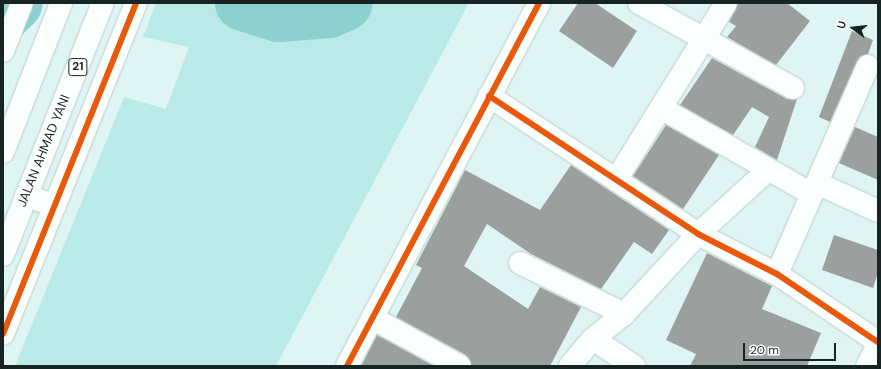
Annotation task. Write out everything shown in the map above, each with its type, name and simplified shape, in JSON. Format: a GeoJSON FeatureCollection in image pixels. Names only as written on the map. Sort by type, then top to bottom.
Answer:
{"type":"FeatureCollection","features":[{"type":"Feature","properties":{"kind":"main road"},"geometry":{"type":"LineString","coordinates":[[3,51],[22,3]]}},
{"type":"Feature","properties":{"kind":"main road"},"geometry":{"type":"LineString","coordinates":[[3,152],[61,3]]}},
{"type":"Feature","properties":{"kind":"main road","name":"JALAN AHMAD YANI"},"geometry":{"type":"LineString","coordinates":[[3,255],[103,3]]}},
{"type":"Feature","properties":{"kind":"main road"},"geometry":{"type":"LineString","coordinates":[[3,334],[136,3]]}},
{"type":"Feature","properties":{"kind":"main road"},"geometry":{"type":"LineString","coordinates":[[347,366],[539,3]]}},
{"type":"Feature","properties":{"kind":"main road"},"geometry":{"type":"LineString","coordinates":[[639,3],[793,88]]}},
{"type":"Feature","properties":{"kind":"main road"},"geometry":{"type":"LineString","coordinates":[[616,180],[726,3]]}},
{"type":"Feature","properties":{"kind":"main road"},"geometry":{"type":"LineString","coordinates":[[778,274],[868,66]]}},
{"type":"Feature","properties":{"kind":"main road"},"geometry":{"type":"LineString","coordinates":[[489,96],[698,234],[778,274],[878,343],[867,366]]}},
{"type":"Feature","properties":{"kind":"main road"},"geometry":{"type":"LineString","coordinates":[[661,108],[768,170],[815,189],[878,211]]}},
{"type":"Feature","properties":{"kind":"main road"},"geometry":{"type":"LineString","coordinates":[[570,366],[593,339],[624,314],[698,234],[768,170]]}},
{"type":"Feature","properties":{"kind":"main road"},"geometry":{"type":"LineString","coordinates":[[26,195],[55,206]]}},
{"type":"Feature","properties":{"kind":"main road"},"geometry":{"type":"LineString","coordinates":[[520,263],[624,314]]}},
{"type":"Feature","properties":{"kind":"main road"},"geometry":{"type":"LineString","coordinates":[[372,318],[460,366]]}},
{"type":"Feature","properties":{"kind":"main road"},"geometry":{"type":"LineString","coordinates":[[593,339],[634,366]]}},
{"type":"Feature","properties":{"kind":"shaded area"},"geometry":{"type":"Polygon","coordinates":[[[156,3],[469,3],[276,366],[15,366],[124,97],[166,109],[189,47],[143,37],[156,3]]]}},
{"type":"Feature","properties":{"kind":"building"},"geometry":{"type":"Polygon","coordinates":[[[578,3],[595,3],[637,31],[613,68],[559,31],[578,3]]]}},
{"type":"Feature","properties":{"kind":"building"},"geometry":{"type":"Polygon","coordinates":[[[738,3],[787,3],[810,21],[776,65],[727,37],[736,26],[729,22],[738,3]]]}},
{"type":"Feature","properties":{"kind":"building"},"geometry":{"type":"Polygon","coordinates":[[[852,31],[873,40],[868,54],[861,56],[857,61],[830,122],[819,117],[852,31]]]}},
{"type":"Feature","properties":{"kind":"building"},"geometry":{"type":"Polygon","coordinates":[[[712,58],[787,99],[797,99],[777,160],[755,147],[769,117],[752,107],[733,135],[680,105],[712,58]]]}},
{"type":"Feature","properties":{"kind":"building"},"geometry":{"type":"Polygon","coordinates":[[[666,125],[719,155],[683,209],[633,176],[666,125]]]}},
{"type":"Feature","properties":{"kind":"building"},"geometry":{"type":"Polygon","coordinates":[[[855,127],[878,137],[878,180],[839,163],[855,127]]]}},
{"type":"Feature","properties":{"kind":"building"},"geometry":{"type":"Polygon","coordinates":[[[571,165],[669,230],[652,254],[634,242],[601,289],[531,254],[487,224],[464,266],[528,309],[540,287],[581,307],[550,366],[472,366],[466,355],[396,317],[422,268],[416,265],[465,170],[540,210],[571,165]]]}},
{"type":"Feature","properties":{"kind":"building"},"geometry":{"type":"Polygon","coordinates":[[[834,235],[878,250],[878,273],[873,288],[822,270],[834,235]]]}},
{"type":"Feature","properties":{"kind":"building"},"geometry":{"type":"Polygon","coordinates":[[[707,253],[772,286],[762,309],[821,333],[807,366],[690,366],[696,354],[666,340],[707,253]]]}},
{"type":"Feature","properties":{"kind":"building"},"geometry":{"type":"Polygon","coordinates":[[[377,335],[434,366],[361,366],[377,335]]]}},
{"type":"Feature","properties":{"kind":"waterway"},"geometry":{"type":"LineString","coordinates":[[3,14],[15,3]]}},
{"type":"Feature","properties":{"kind":"waterway"},"geometry":{"type":"LineString","coordinates":[[243,3],[279,14],[329,10],[345,3]]}},
{"type":"Feature","properties":{"kind":"cycle path"},"geometry":{"type":"LineString","coordinates":[[3,334],[136,3]]}},
{"type":"Feature","properties":{"kind":"cycle path"},"geometry":{"type":"LineString","coordinates":[[347,366],[539,3]]}},
{"type":"Feature","properties":{"kind":"cycle path"},"geometry":{"type":"LineString","coordinates":[[489,96],[698,234],[777,274],[878,342]]}}]}
